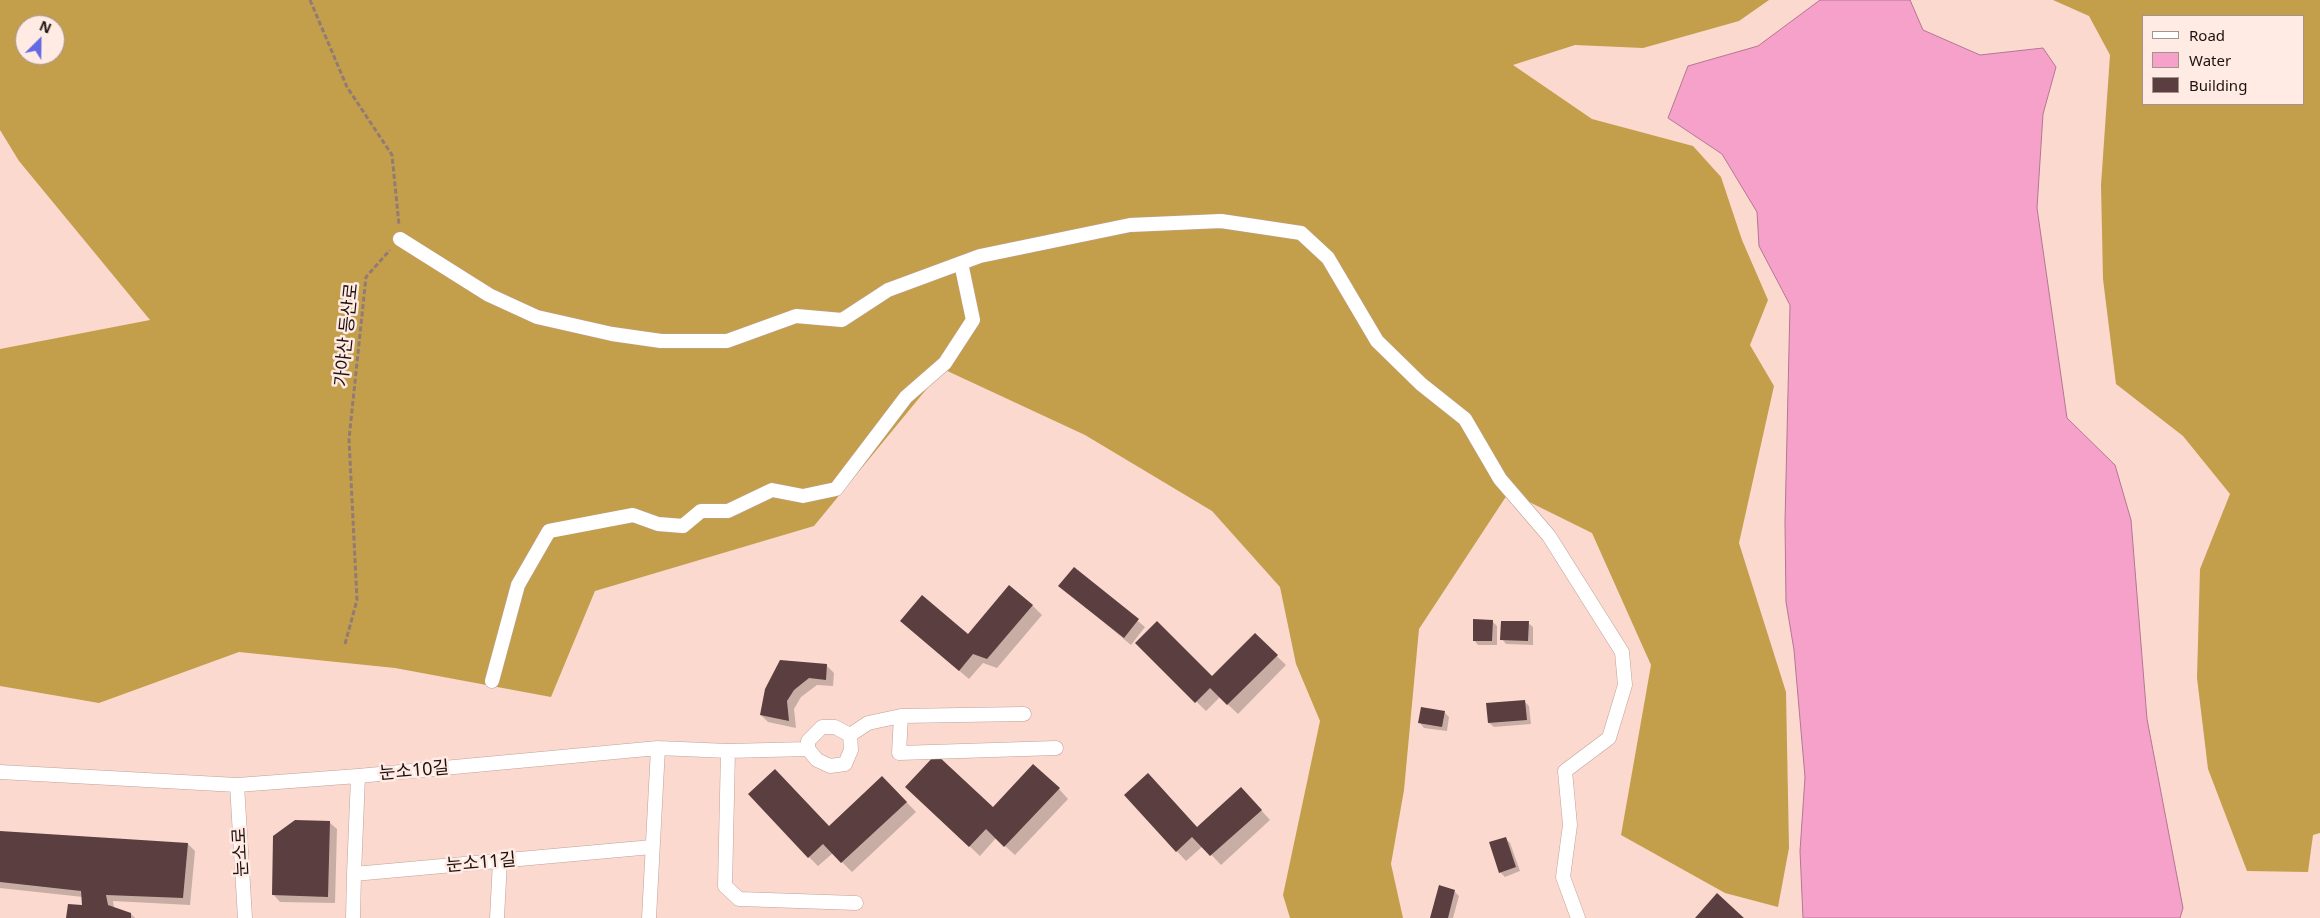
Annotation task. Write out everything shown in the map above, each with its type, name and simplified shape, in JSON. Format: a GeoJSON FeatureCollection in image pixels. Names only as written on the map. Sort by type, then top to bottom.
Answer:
{"type":"FeatureCollection","features":[{"type":"Feature","properties":{"kind":"street"},"geometry":{"type":"LineString","coordinates":[[400,239],[489,295],[537,317],[612,334],[661,341],[728,342],[796,316],[842,320],[888,290],[980,256],[1130,226],[1221,221],[1301,233],[1328,258],[1377,341],[1421,384],[1465,419],[1500,479],[1549,536],[1622,652],[1626,685],[1608,738],[1565,771],[1570,825],[1563,877],[1578,918]]}},
{"type":"Feature","properties":{"kind":"street"},"geometry":{"type":"LineString","coordinates":[[492,681],[518,585],[549,531],[633,515],[658,524],[683,526],[701,510],[728,511],[772,490],[803,496],[836,489],[906,397],[945,363],[973,320],[961,263]]}},
{"type":"Feature","properties":{"kind":"street"},"geometry":{"type":"LineString","coordinates":[[850,735],[868,724],[901,716],[1024,714]]}},
{"type":"Feature","properties":{"kind":"street"},"geometry":{"type":"LineString","coordinates":[[901,716],[899,752],[1056,748]]}},
{"type":"Feature","properties":{"kind":"street"},"geometry":{"type":"LineString","coordinates":[[822,727],[835,727],[850,735],[851,750],[846,764],[830,766],[816,760],[808,749],[808,741],[822,727]]}},
{"type":"Feature","properties":{"kind":"street"},"geometry":{"type":"LineString","coordinates":[[649,918],[658,748]]}},
{"type":"Feature","properties":{"kind":"street","name":"눈소10길"},"geometry":{"type":"LineString","coordinates":[[0,772],[237,785],[358,776],[658,748],[728,751],[808,749]]}},
{"type":"Feature","properties":{"kind":"street"},"geometry":{"type":"LineString","coordinates":[[728,751],[725,886],[739,899],[856,903]]}},
{"type":"Feature","properties":{"kind":"street"},"geometry":{"type":"LineString","coordinates":[[353,918],[358,776]]}},
{"type":"Feature","properties":{"kind":"street","name":"눈소로"},"geometry":{"type":"LineString","coordinates":[[237,785],[245,918]]}},
{"type":"Feature","properties":{"kind":"street","name":"눈소11길"},"geometry":{"type":"LineString","coordinates":[[354,874],[652,847]]}},
{"type":"Feature","properties":{"kind":"street"},"geometry":{"type":"LineString","coordinates":[[498,918],[500,861]]}},
{"type":"Feature","properties":{"kind":"path"},"geometry":{"type":"LineString","coordinates":[[310,0],[347,87],[392,155],[400,239]]}},
{"type":"Feature","properties":{"kind":"path","name":"가야산 등산로"},"geometry":{"type":"LineString","coordinates":[[345,644],[357,600],[350,439],[366,277],[400,239]]}},
{"type":"Feature","properties":{"kind":"shaded area"},"geometry":{"type":"Polygon","coordinates":[[[0,0],[1769,0],[1739,21],[1643,48],[1575,45],[1513,65],[1592,119],[1693,146],[1721,177],[1742,240],[1768,300],[1750,345],[1774,386],[1739,543],[1786,692],[1789,848],[1778,907],[1725,893],[1621,835],[1651,665],[1592,533],[1509,492],[1419,629],[1404,790],[1391,864],[1403,918],[1290,918],[1283,895],[1320,721],[1296,664],[1280,587],[1212,511],[1085,435],[943,369],[814,526],[595,591],[551,697],[395,668],[239,652],[99,703],[0,686],[0,349],[150,320],[19,161],[0,130],[0,0]]]}},
{"type":"Feature","properties":{"kind":"shaded area"},"geometry":{"type":"Polygon","coordinates":[[[2053,0],[2320,0],[2320,833],[2313,835],[2308,872],[2247,871],[2208,769],[2197,678],[2200,569],[2230,494],[2183,436],[2116,384],[2103,279],[2101,185],[2110,55],[2089,16],[2053,0]]]}},
{"type":"Feature","properties":{"kind":"water"},"geometry":{"type":"Polygon","coordinates":[[[1820,0],[1910,0],[1923,30],[1980,55],[2043,48],[2056,67],[2043,114],[2037,208],[2067,418],[2115,465],[2131,520],[2147,719],[2183,908],[2180,918],[1803,918],[1800,851],[1805,777],[1794,650],[1786,602],[1785,522],[1790,305],[1759,246],[1757,212],[1722,154],[1668,118],[1688,66],[1758,46],[1820,0]]]}},
{"type":"Feature","properties":{"kind":"building"},"geometry":{"type":"Polygon","coordinates":[[[1074,567],[1139,619],[1124,638],[1058,586],[1074,567]]]}},
{"type":"Feature","properties":{"kind":"building"},"geometry":{"type":"Polygon","coordinates":[[[1009,585],[1033,605],[987,659],[973,654],[959,671],[900,621],[922,595],[968,634],[1009,585]]]}},
{"type":"Feature","properties":{"kind":"building"},"geometry":{"type":"Polygon","coordinates":[[[1473,619],[1493,620],[1492,641],[1473,641],[1473,619]]]}},
{"type":"Feature","properties":{"kind":"building"},"geometry":{"type":"Polygon","coordinates":[[[1157,621],[1212,676],[1255,633],[1278,655],[1227,705],[1210,688],[1195,703],[1135,643],[1157,621]]]}},
{"type":"Feature","properties":{"kind":"building"},"geometry":{"type":"Polygon","coordinates":[[[1501,621],[1529,621],[1528,641],[1500,640],[1501,621]]]}},
{"type":"Feature","properties":{"kind":"building"},"geometry":{"type":"Polygon","coordinates":[[[780,660],[827,664],[826,680],[809,678],[794,690],[787,701],[789,721],[760,715],[765,689],[780,660]]]}},
{"type":"Feature","properties":{"kind":"building"},"geometry":{"type":"Polygon","coordinates":[[[1525,700],[1527,720],[1488,723],[1486,703],[1525,700]]]}},
{"type":"Feature","properties":{"kind":"building"},"geometry":{"type":"Polygon","coordinates":[[[1421,707],[1445,711],[1442,727],[1418,723],[1421,707]]]}},
{"type":"Feature","properties":{"kind":"building"},"geometry":{"type":"Polygon","coordinates":[[[936,754],[993,807],[1033,764],[1060,788],[1004,847],[986,829],[969,847],[905,787],[936,754]]]}},
{"type":"Feature","properties":{"kind":"building"},"geometry":{"type":"Polygon","coordinates":[[[775,769],[829,826],[882,776],[907,802],[841,863],[823,844],[808,858],[748,794],[775,769]]]}},
{"type":"Feature","properties":{"kind":"building"},"geometry":{"type":"Polygon","coordinates":[[[1148,773],[1197,827],[1241,787],[1262,810],[1210,856],[1192,837],[1176,852],[1124,795],[1148,773]]]}},
{"type":"Feature","properties":{"kind":"building"},"geometry":{"type":"Polygon","coordinates":[[[295,820],[330,821],[328,897],[272,895],[273,836],[295,820]]]}},
{"type":"Feature","properties":{"kind":"building"},"geometry":{"type":"Polygon","coordinates":[[[0,831],[188,843],[183,898],[106,895],[108,905],[131,913],[131,918],[66,918],[68,904],[82,905],[81,891],[0,882],[0,831]]]}},
{"type":"Feature","properties":{"kind":"building"},"geometry":{"type":"Polygon","coordinates":[[[1506,837],[1516,867],[1499,873],[1489,842],[1506,837]]]}},
{"type":"Feature","properties":{"kind":"building"},"geometry":{"type":"Polygon","coordinates":[[[1439,885],[1455,890],[1448,918],[1430,918],[1439,885]]]}},
{"type":"Feature","properties":{"kind":"building"},"geometry":{"type":"Polygon","coordinates":[[[1717,893],[1744,918],[1695,918],[1717,893]]]}}]}
